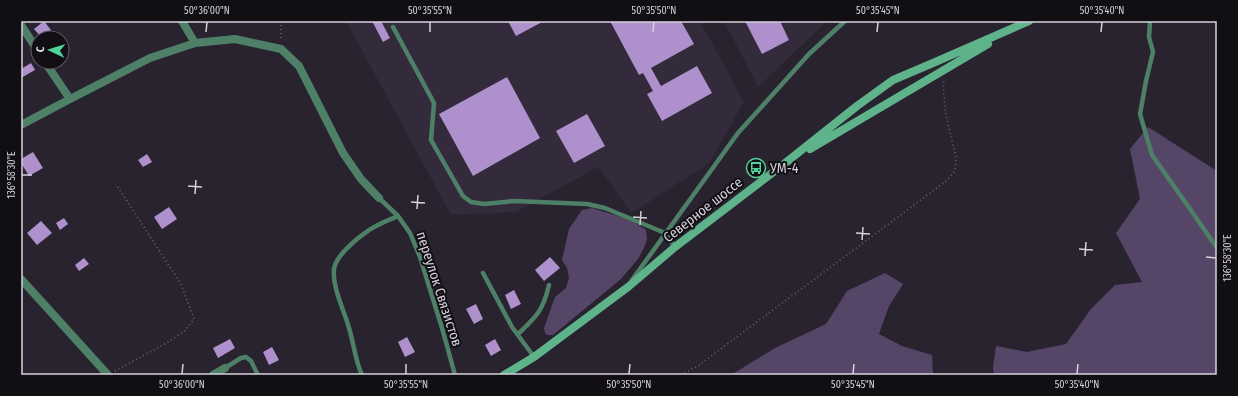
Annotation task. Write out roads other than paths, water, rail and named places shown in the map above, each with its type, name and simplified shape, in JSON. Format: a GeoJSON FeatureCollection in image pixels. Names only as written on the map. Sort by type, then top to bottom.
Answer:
{"type":"FeatureCollection","features":[{"type":"Feature","properties":{"kind":"main road"},"geometry":{"type":"LineString","coordinates":[[784,164],[948,67],[1028,22]]}},
{"type":"Feature","properties":{"kind":"main road","name":"Северное шоссе"},"geometry":{"type":"LineString","coordinates":[[504,375],[534,357],[628,287],[675,247],[857,106],[893,80],[1028,22]]}},
{"type":"Feature","properties":{"kind":"street"},"geometry":{"type":"LineString","coordinates":[[182,21],[195,43]]}},
{"type":"Feature","properties":{"kind":"street"},"geometry":{"type":"LineString","coordinates":[[21,25],[30,39]]}},
{"type":"Feature","properties":{"kind":"street"},"geometry":{"type":"LineString","coordinates":[[21,126],[150,58],[195,43],[235,40],[281,50],[299,66],[343,153],[361,179],[379,198]]}},
{"type":"Feature","properties":{"kind":"street"},"geometry":{"type":"LineString","coordinates":[[50,70],[70,99]]}},
{"type":"Feature","properties":{"kind":"street"},"geometry":{"type":"LineString","coordinates":[[21,279],[108,375]]}},
{"type":"Feature","properties":{"kind":"street"},"geometry":{"type":"LineString","coordinates":[[213,375],[225,368]]}},
{"type":"Feature","properties":{"kind":"lane"},"geometry":{"type":"LineString","coordinates":[[628,287],[665,233],[738,133],[809,54],[845,21]]}},
{"type":"Feature","properties":{"kind":"lane"},"geometry":{"type":"LineString","coordinates":[[1150,21],[1149,37],[1153,52],[1140,114],[1152,156],[1217,248]]}},
{"type":"Feature","properties":{"kind":"lane"},"geometry":{"type":"LineString","coordinates":[[393,27],[434,103],[431,140],[463,196],[471,202],[484,204],[514,201],[605,208],[665,233],[675,247]]}},
{"type":"Feature","properties":{"kind":"lane","name":"переулок Связистов"},"geometry":{"type":"LineString","coordinates":[[379,198],[398,216],[410,232],[420,257],[455,375]]}},
{"type":"Feature","properties":{"kind":"lane"},"geometry":{"type":"LineString","coordinates":[[362,375],[357,365],[354,342],[335,284],[334,268],[338,257],[364,233],[377,225],[398,216]]}},
{"type":"Feature","properties":{"kind":"lane"},"geometry":{"type":"LineString","coordinates":[[483,274],[512,327],[534,357]]}},
{"type":"Feature","properties":{"kind":"lane"},"geometry":{"type":"LineString","coordinates":[[518,334],[537,315],[546,300],[549,285]]}},
{"type":"Feature","properties":{"kind":"lane"},"geometry":{"type":"LineString","coordinates":[[225,368],[241,358],[246,357],[251,361],[258,375]]}},
{"type":"Feature","properties":{"kind":"place","name":"УМ-4"},"geometry":{"type":"Point","coordinates":[756,168]}}]}
